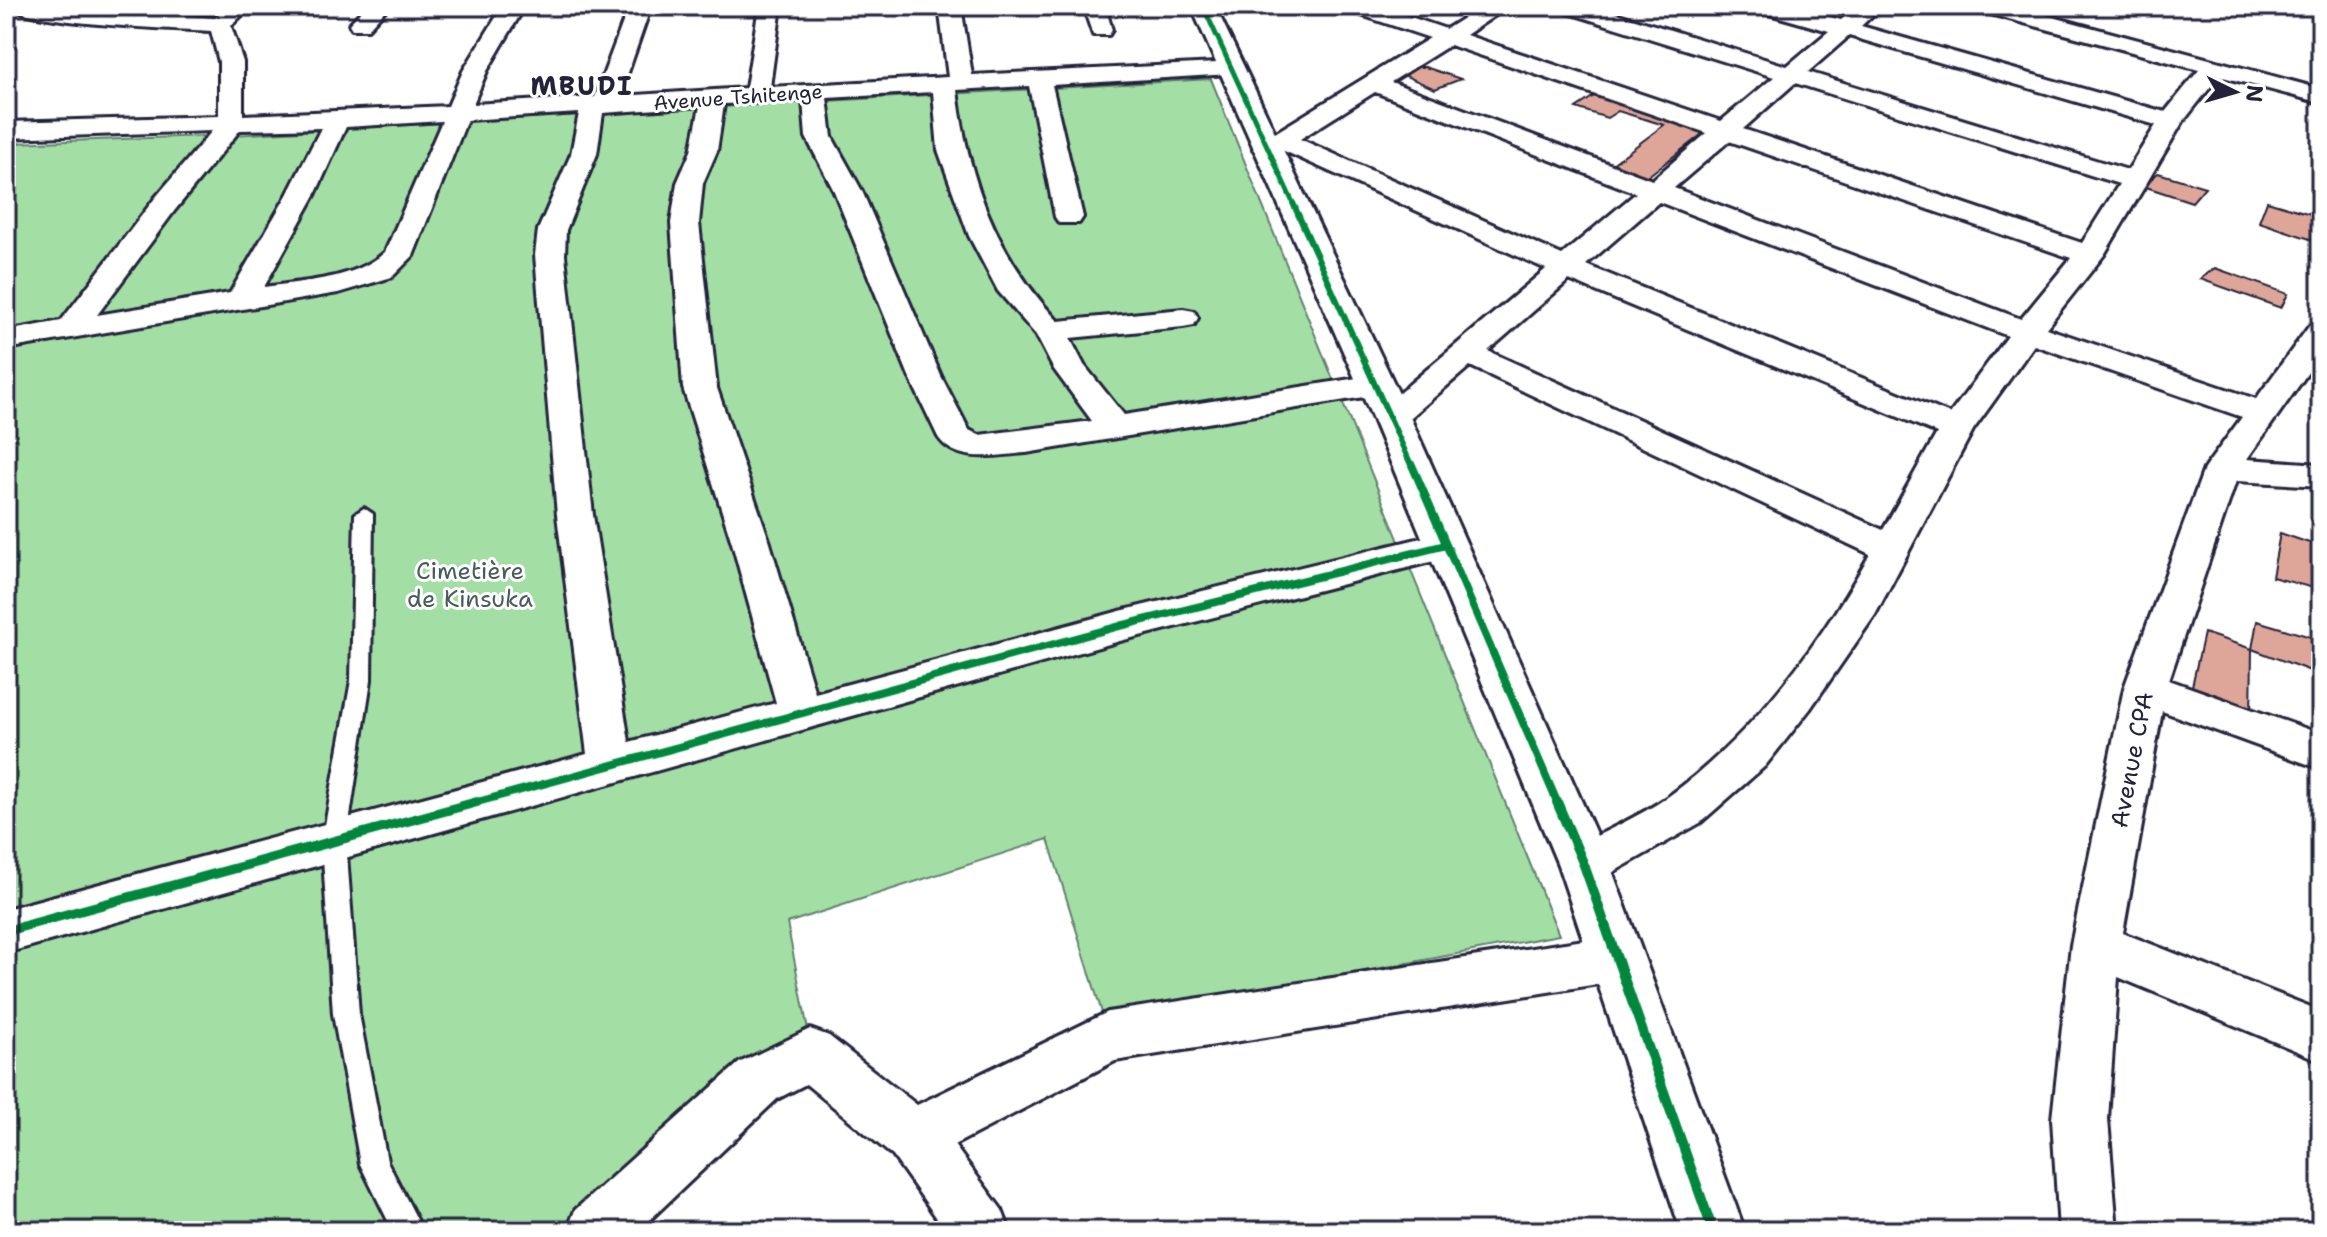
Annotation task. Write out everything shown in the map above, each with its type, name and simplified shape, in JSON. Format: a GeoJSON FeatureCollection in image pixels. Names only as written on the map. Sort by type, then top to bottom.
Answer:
{"type":"FeatureCollection","features":[{"type":"Feature","properties":{"kind":"street"},"geometry":{"type":"LineString","coordinates":[[6,12],[21,6],[93,17],[220,25],[240,6]]}},
{"type":"Feature","properties":{"kind":"street"},"geometry":{"type":"LineString","coordinates":[[360,24],[378,6]]}},
{"type":"Feature","properties":{"kind":"street"},"geometry":{"type":"LineString","coordinates":[[6,340],[338,284],[382,271],[398,256],[475,71],[514,6]]}},
{"type":"Feature","properties":{"kind":"street"},"geometry":{"type":"LineString","coordinates":[[611,766],[575,515],[550,255],[552,230],[640,6]]}},
{"type":"Feature","properties":{"kind":"street"},"geometry":{"type":"LineString","coordinates":[[757,95],[770,6]]}},
{"type":"Feature","properties":{"kind":"street"},"geometry":{"type":"LineString","coordinates":[[950,6],[953,85],[951,150],[983,236],[1013,291],[1050,331],[1069,368],[1116,428]]}},
{"type":"Feature","properties":{"kind":"street"},"geometry":{"type":"LineString","coordinates":[[1094,6],[1101,30]]}},
{"type":"Feature","properties":{"kind":"street"},"geometry":{"type":"LineString","coordinates":[[1203,6],[1230,67],[1273,144],[1584,865],[1713,1231]]}},
{"type":"Feature","properties":{"kind":"street"},"geometry":{"type":"LineString","coordinates":[[1357,6],[2089,255]]}},
{"type":"Feature","properties":{"kind":"street"},"geometry":{"type":"LineString","coordinates":[[1273,144],[1498,6]]}},
{"type":"Feature","properties":{"kind":"street"},"geometry":{"type":"LineString","coordinates":[[1570,6],[2134,180]]}},
{"type":"Feature","properties":{"kind":"street"},"geometry":{"type":"LineString","coordinates":[[1766,6],[2171,121]]}},
{"type":"Feature","properties":{"kind":"street"},"geometry":{"type":"LineString","coordinates":[[814,91],[819,137],[848,191],[925,376],[955,437],[975,446],[1116,428],[1384,401],[1467,353],[1656,194],[1871,6]]}},
{"type":"Feature","properties":{"kind":"street"},"geometry":{"type":"LineString","coordinates":[[1987,6],[2321,96]]}},
{"type":"Feature","properties":{"kind":"street"},"geometry":{"type":"LineString","coordinates":[[2078,30],[2104,14]]}},
{"type":"Feature","properties":{"kind":"street"},"geometry":{"type":"LineString","coordinates":[[71,329],[165,204],[231,125],[231,62],[220,25]]}},
{"type":"Feature","properties":{"kind":"street"},"geometry":{"type":"LineString","coordinates":[[1584,865],[1684,810],[1749,754],[1795,698],[1861,605],[1957,429],[2027,332],[2089,255],[2171,121],[2215,65]]}},
{"type":"Feature","properties":{"kind":"street","name":"Avenue Tshitenge"},"geometry":{"type":"LineString","coordinates":[[9,132],[231,125],[598,107],[1230,67]]}},
{"type":"Feature","properties":{"kind":"street"},"geometry":{"type":"LineString","coordinates":[[1039,79],[1069,217]]}},
{"type":"Feature","properties":{"kind":"street"},"geometry":{"type":"LineString","coordinates":[[1372,83],[1656,194],[2027,332],[2262,412]]}},
{"type":"Feature","properties":{"kind":"street"},"geometry":{"type":"LineString","coordinates":[[713,99],[704,151],[690,183],[685,223],[700,388],[751,543],[800,714]]}},
{"type":"Feature","properties":{"kind":"street"},"geometry":{"type":"LineString","coordinates":[[241,301],[301,195],[337,120]]}},
{"type":"Feature","properties":{"kind":"street"},"geometry":{"type":"LineString","coordinates":[[1273,144],[1745,346],[1957,429]]}},
{"type":"Feature","properties":{"kind":"street"},"geometry":{"type":"LineString","coordinates":[[1050,331],[1183,318]]}},
{"type":"Feature","properties":{"kind":"street","name":"Avenue CPA"},"geometry":{"type":"LineString","coordinates":[[2088,1231],[2080,1119],[2096,945],[2145,688],[2222,469],[2321,332]]}},
{"type":"Feature","properties":{"kind":"street"},"geometry":{"type":"LineString","coordinates":[[1467,353],[1892,549]]}},
{"type":"Feature","properties":{"kind":"street"},"geometry":{"type":"LineString","coordinates":[[2222,469],[2321,475]]}},
{"type":"Feature","properties":{"kind":"street"},"geometry":{"type":"LineString","coordinates":[[6,931],[1120,626],[1446,545]]}},
{"type":"Feature","properties":{"kind":"street"},"geometry":{"type":"LineString","coordinates":[[2145,688],[2321,752]]}},
{"type":"Feature","properties":{"kind":"street"},"geometry":{"type":"LineString","coordinates":[[2096,945],[2321,1036]]}},
{"type":"Feature","properties":{"kind":"street"},"geometry":{"type":"LineString","coordinates":[[913,1136],[1108,1037],[1617,958]]}},
{"type":"Feature","properties":{"kind":"street"},"geometry":{"type":"LineString","coordinates":[[596,1231],[758,1081],[810,1054],[913,1136],[981,1231]]}},
{"type":"Feature","properties":{"kind":"lane"},"geometry":{"type":"LineString","coordinates":[[364,514],[361,680],[334,842],[346,1014],[374,1164],[408,1231]]}},
{"type":"Feature","properties":{"kind":"green space","name":"Cimetière de Kinsuka"},"geometry":{"type":"Polygon","coordinates":[[[1211,79],[1559,935],[1104,1019],[1048,839],[787,923],[808,1030],[566,1231],[6,1231],[6,148],[13,143],[233,135],[1211,79]]]}},
{"type":"Feature","properties":{"kind":"building"},"geometry":{"type":"Polygon","coordinates":[[[1413,67],[1425,67],[1461,79],[1435,89],[1401,74],[1413,67]]]}},
{"type":"Feature","properties":{"kind":"building"},"geometry":{"type":"Polygon","coordinates":[[[1600,92],[1710,128],[1643,180],[1607,168],[1664,125],[1618,111],[1607,118],[1576,108],[1600,92]]]}},
{"type":"Feature","properties":{"kind":"building"},"geometry":{"type":"Polygon","coordinates":[[[2158,173],[2205,187],[2192,202],[2143,186],[2158,173]]]}},
{"type":"Feature","properties":{"kind":"building"},"geometry":{"type":"Polygon","coordinates":[[[2267,201],[2321,217],[2321,234],[2316,241],[2259,222],[2267,201]]]}},
{"type":"Feature","properties":{"kind":"building"},"geometry":{"type":"Polygon","coordinates":[[[2215,268],[2288,294],[2281,308],[2200,279],[2215,268]]]}},
{"type":"Feature","properties":{"kind":"building"},"geometry":{"type":"Polygon","coordinates":[[[2280,533],[2321,547],[2321,590],[2272,577],[2280,533]]]}},
{"type":"Feature","properties":{"kind":"building"},"geometry":{"type":"Polygon","coordinates":[[[2257,621],[2321,640],[2321,675],[2252,649],[2257,621]]]}},
{"type":"Feature","properties":{"kind":"building"},"geometry":{"type":"Polygon","coordinates":[[[2204,633],[2252,649],[2251,719],[2190,695],[2204,633]]]}},
{"type":"Feature","properties":{"kind":"cycle path"},"geometry":{"type":"LineString","coordinates":[[1203,6],[1391,417],[1584,865],[1713,1231]]}},
{"type":"Feature","properties":{"kind":"cycle path"},"geometry":{"type":"LineString","coordinates":[[6,931],[1120,626],[1446,545]]}},
{"type":"Feature","properties":{"kind":"district","name":"MBUDI"},"geometry":{"type":"Point","coordinates":[582,85]}}]}
